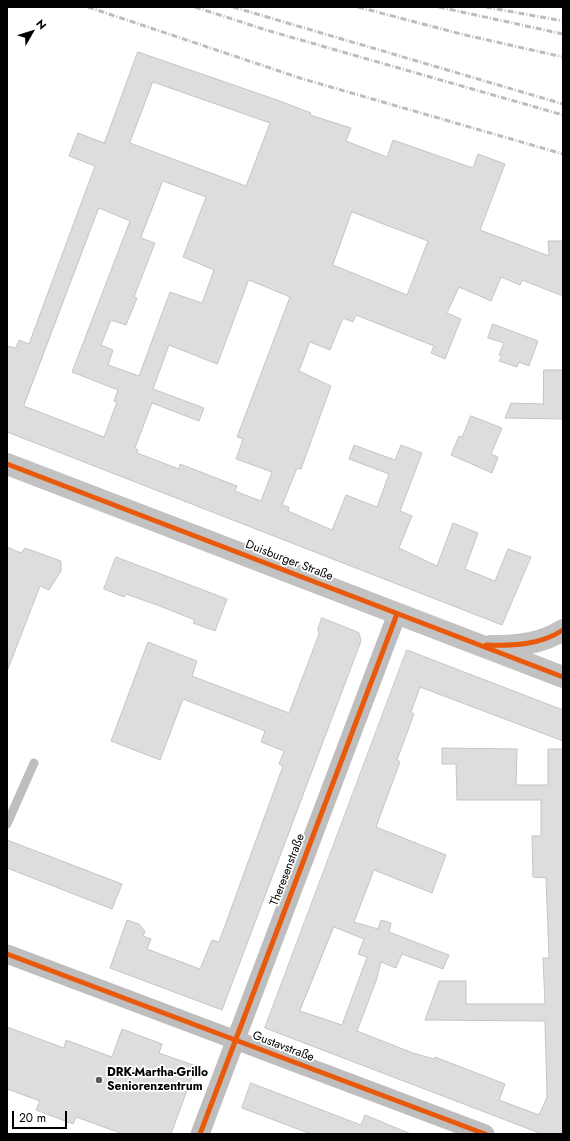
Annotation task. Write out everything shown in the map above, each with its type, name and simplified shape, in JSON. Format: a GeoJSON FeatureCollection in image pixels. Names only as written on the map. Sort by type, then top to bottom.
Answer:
{"type":"FeatureCollection","features":[{"type":"Feature","properties":{"kind":"main road","name":"Duisburger Straße"},"geometry":{"type":"LineString","coordinates":[[7,464],[563,677]]}},
{"type":"Feature","properties":{"kind":"main road"},"geometry":{"type":"LineString","coordinates":[[479,645],[531,643],[545,640],[563,630]]}},
{"type":"Feature","properties":{"kind":"street","name":"Theresenstraße"},"geometry":{"type":"LineString","coordinates":[[200,1134],[397,614]]}},
{"type":"Feature","properties":{"kind":"street","name":"Gustavstraße"},"geometry":{"type":"LineString","coordinates":[[7,954],[485,1134]]}},
{"type":"Feature","properties":{"kind":"lane"},"geometry":{"type":"LineString","coordinates":[[7,824],[34,763]]}},
{"type":"Feature","properties":{"kind":"building"},"geometry":{"type":"Polygon","coordinates":[[[138,52],[280,101],[311,113],[310,115],[351,128],[346,141],[387,157],[393,140],[473,168],[478,154],[505,164],[480,230],[549,256],[548,241],[563,241],[563,296],[522,280],[520,285],[501,277],[491,301],[459,287],[447,313],[461,319],[445,359],[431,353],[434,346],[356,315],[353,322],[343,318],[330,350],[310,342],[299,371],[331,386],[301,469],[297,468],[282,505],[289,507],[288,511],[332,530],[346,495],[377,507],[389,474],[349,459],[354,445],[395,460],[401,445],[422,453],[400,511],[412,516],[399,548],[437,566],[453,523],[478,533],[465,569],[495,581],[508,549],[531,557],[502,625],[7,432],[7,346],[16,348],[19,340],[29,344],[95,166],[69,156],[78,133],[104,143],[138,52]],[[153,82],[130,143],[246,186],[270,123],[153,82]],[[163,181],[141,238],[155,243],[134,297],[137,298],[126,325],[111,320],[101,345],[113,350],[108,365],[139,376],[170,292],[202,303],[214,270],[183,257],[206,197],[163,181]],[[99,208],[24,406],[104,437],[117,402],[114,401],[118,390],[72,372],[130,221],[99,208]],[[352,212],[333,265],[407,295],[428,241],[352,212]],[[249,280],[217,364],[169,345],[153,389],[204,408],[199,421],[152,403],[135,448],[138,450],[137,453],[179,469],[180,464],[237,486],[235,491],[261,501],[272,472],[236,459],[243,439],[237,437],[290,297],[249,280]]]}},
{"type":"Feature","properties":{"kind":"building"},"geometry":{"type":"Polygon","coordinates":[[[493,324],[538,341],[529,366],[519,362],[517,367],[499,361],[502,356],[499,355],[504,343],[488,338],[493,324]]]}},
{"type":"Feature","properties":{"kind":"building"},"geometry":{"type":"Polygon","coordinates":[[[544,370],[563,370],[563,419],[505,418],[511,403],[543,404],[544,370]]]}},
{"type":"Feature","properties":{"kind":"building"},"geometry":{"type":"Polygon","coordinates":[[[471,416],[502,428],[491,454],[498,457],[492,473],[451,455],[459,436],[462,437],[471,416]]]}},
{"type":"Feature","properties":{"kind":"building"},"geometry":{"type":"Polygon","coordinates":[[[7,547],[21,553],[25,548],[61,561],[61,571],[49,590],[40,586],[8,669],[7,547]]]}},
{"type":"Feature","properties":{"kind":"building"},"geometry":{"type":"Polygon","coordinates":[[[116,557],[227,599],[215,631],[193,623],[195,620],[157,605],[126,594],[124,597],[104,589],[116,557]]]}},
{"type":"Feature","properties":{"kind":"building"},"geometry":{"type":"Polygon","coordinates":[[[322,618],[359,633],[361,641],[222,1010],[110,968],[127,920],[139,924],[145,931],[143,936],[151,939],[147,949],[200,969],[212,940],[219,942],[283,766],[279,764],[284,751],[261,742],[265,731],[183,699],[160,760],[111,741],[148,642],[197,661],[192,676],[289,713],[319,634],[318,629],[322,618]]]}},
{"type":"Feature","properties":{"kind":"building"},"geometry":{"type":"Polygon","coordinates":[[[407,650],[563,710],[563,741],[420,687],[411,712],[414,714],[397,760],[400,762],[376,827],[446,855],[432,893],[374,870],[354,922],[378,929],[381,920],[391,923],[389,932],[449,955],[443,969],[402,954],[396,968],[381,962],[376,981],[357,1031],[413,1053],[434,1059],[435,1057],[505,1084],[499,1100],[539,1115],[547,1097],[545,1021],[425,1020],[439,981],[466,981],[466,1004],[545,1004],[543,958],[549,958],[546,878],[533,877],[532,836],[541,836],[541,800],[457,800],[456,764],[442,764],[442,748],[517,749],[516,785],[548,785],[548,749],[563,749],[563,1134],[542,1134],[265,1028],[407,650]],[[334,927],[300,1011],[342,1025],[367,957],[358,954],[364,939],[334,927]]]}},
{"type":"Feature","properties":{"kind":"building"},"geometry":{"type":"Polygon","coordinates":[[[7,840],[122,884],[112,909],[7,868],[7,840]]]}},
{"type":"Feature","properties":{"kind":"building","name":"DRK-Martha-Grillo Seniorenzentrum"},"geometry":{"type":"Polygon","coordinates":[[[7,1027],[64,1048],[66,1040],[112,1057],[122,1029],[162,1044],[159,1053],[196,1066],[171,1134],[123,1134],[76,1117],[73,1124],[36,1110],[40,1101],[7,1089],[7,1027]]]}},
{"type":"Feature","properties":{"kind":"building"},"geometry":{"type":"Polygon","coordinates":[[[251,1083],[361,1125],[365,1115],[411,1134],[311,1134],[242,1108],[251,1083]]]}},
{"type":"Feature","properties":{"kind":"railway"},"geometry":{"type":"LineString","coordinates":[[88,7],[303,79],[563,154]]}},
{"type":"Feature","properties":{"kind":"railway"},"geometry":{"type":"LineString","coordinates":[[195,7],[266,30],[563,115]]}},
{"type":"Feature","properties":{"kind":"railway"},"geometry":{"type":"LineString","coordinates":[[233,7],[563,104]]}},
{"type":"Feature","properties":{"kind":"railway"},"geometry":{"type":"LineString","coordinates":[[358,7],[461,34],[563,57]]}},
{"type":"Feature","properties":{"kind":"railway"},"geometry":{"type":"LineString","coordinates":[[439,7],[563,34]]}},
{"type":"Feature","properties":{"kind":"railway"},"geometry":{"type":"LineString","coordinates":[[486,7],[563,21]]}},
{"type":"Feature","properties":{"kind":"cycle path"},"geometry":{"type":"LineString","coordinates":[[7,464],[563,677]]}},
{"type":"Feature","properties":{"kind":"cycle path"},"geometry":{"type":"LineString","coordinates":[[200,1134],[397,614]]}},
{"type":"Feature","properties":{"kind":"cycle path"},"geometry":{"type":"LineString","coordinates":[[486,645],[526,644],[545,639],[563,630]]}},
{"type":"Feature","properties":{"kind":"cycle path"},"geometry":{"type":"LineString","coordinates":[[7,954],[485,1134]]}},
{"type":"Feature","properties":{"kind":"place","name":"DRK-Martha-Grillo Seniorenzentrum"},"geometry":{"type":"Point","coordinates":[99,1080]}}]}
